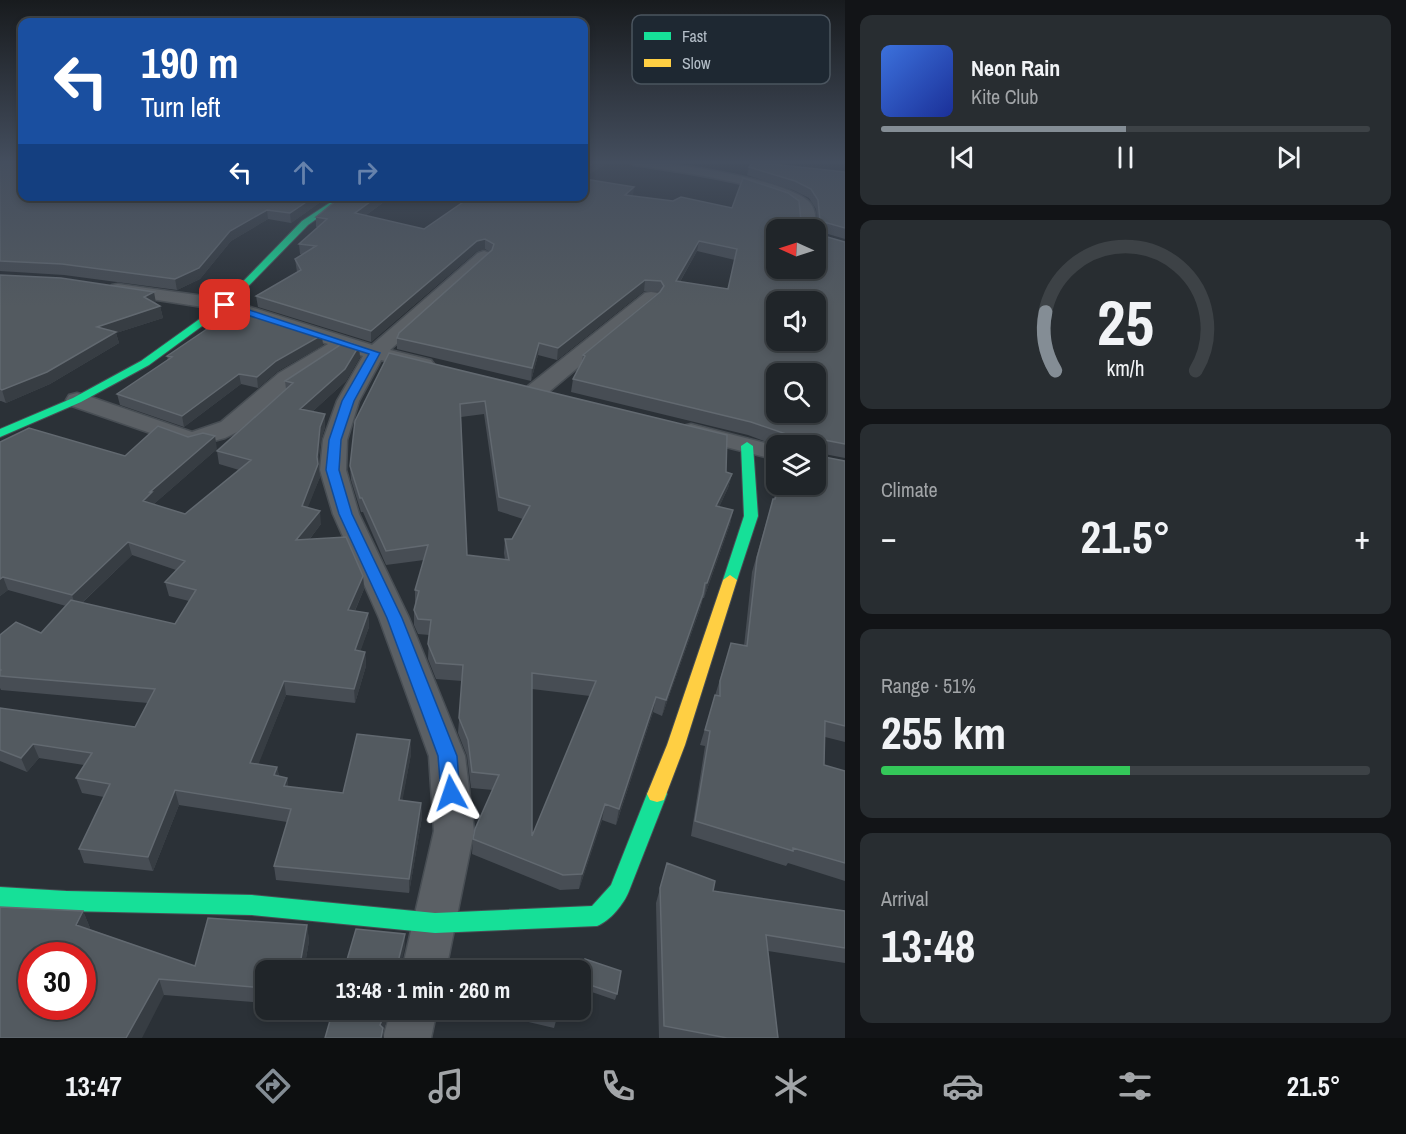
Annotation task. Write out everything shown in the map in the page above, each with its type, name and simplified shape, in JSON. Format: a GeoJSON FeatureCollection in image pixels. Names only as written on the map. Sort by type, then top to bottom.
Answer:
{"type":"FeatureCollection","features":[{"type":"Feature","properties":{"kind":"main road"},"geometry":{"type":"LineString","coordinates":[[0,433],[77,400],[145,363],[305,223],[325,209]]}},
{"type":"Feature","properties":{"kind":"main road"},"geometry":{"type":"LineString","coordinates":[[188,313],[203,301]]}},
{"type":"Feature","properties":{"kind":"main road"},"geometry":{"type":"LineString","coordinates":[[0,897],[252,905],[435,923],[597,916],[619,891],[676,746],[751,516],[747,446]]}},
{"type":"Feature","properties":{"kind":"street"},"geometry":{"type":"LineString","coordinates":[[426,960],[454,831],[447,756],[394,618],[346,514],[333,470],[335,440],[348,401],[375,353],[484,256]]}},
{"type":"Feature","properties":{"kind":"street"},"geometry":{"type":"LineString","coordinates":[[102,287],[203,301],[221,295],[344,343],[375,353],[444,369]]}},
{"type":"Feature","properties":{"kind":"street"},"geometry":{"type":"LineString","coordinates":[[536,391],[651,297]]}},
{"type":"Feature","properties":{"kind":"street"},"geometry":{"type":"LineString","coordinates":[[77,400],[191,440],[229,427],[286,378],[344,343]]}},
{"type":"Feature","properties":{"kind":"street"},"geometry":{"type":"LineString","coordinates":[[513,385],[558,397]]}},
{"type":"Feature","properties":{"kind":"street"},"geometry":{"type":"LineString","coordinates":[[669,426],[766,450]]}},
{"type":"Feature","properties":{"kind":"street"},"geometry":{"type":"LineString","coordinates":[[407,1038],[412,1020]]}},
{"type":"Feature","properties":{"kind":"building"},"geometry":{"type":"Polygon","coordinates":[[[0,209],[295,209],[290,213],[267,210],[230,231],[199,268],[175,279],[62,264],[0,261],[0,209]]]}},
{"type":"Feature","properties":{"kind":"building"},"geometry":{"type":"Polygon","coordinates":[[[325,209],[360,209],[355,213],[424,229],[452,209],[800,209],[801,219],[766,219],[766,279],[826,279],[826,237],[845,242],[845,444],[826,440],[826,435],[789,435],[751,422],[573,379],[585,356],[583,355],[660,292],[664,286],[661,281],[645,280],[558,348],[539,343],[532,368],[397,338],[399,333],[492,250],[494,244],[485,239],[477,241],[371,331],[256,296],[301,270],[295,259],[316,246],[299,244],[327,219],[316,217],[325,209]],[[699,241],[676,281],[728,289],[737,249],[699,241]]]}},
{"type":"Feature","properties":{"kind":"building"},"geometry":{"type":"Polygon","coordinates":[[[819,209],[845,209],[845,228],[826,223],[826,219],[820,219],[819,209]]]}},
{"type":"Feature","properties":{"kind":"building"},"geometry":{"type":"Polygon","coordinates":[[[0,275],[61,278],[154,292],[144,297],[160,306],[97,327],[116,332],[47,372],[2,390],[0,389],[0,275]]]}},
{"type":"Feature","properties":{"kind":"building"},"geometry":{"type":"Polygon","coordinates":[[[238,308],[322,335],[276,361],[257,377],[239,374],[182,416],[117,394],[172,357],[167,356],[238,308]]]}},
{"type":"Feature","properties":{"kind":"building"},"geometry":{"type":"Polygon","coordinates":[[[346,341],[359,346],[345,369],[300,409],[325,414],[320,427],[318,464],[302,506],[320,511],[296,540],[346,537],[363,576],[348,610],[368,613],[355,650],[365,652],[354,689],[284,681],[250,763],[277,767],[274,775],[287,778],[284,786],[343,793],[357,734],[410,740],[399,800],[421,803],[409,879],[274,866],[291,809],[175,790],[148,857],[79,849],[110,784],[76,778],[92,753],[33,744],[21,758],[0,750],[0,708],[135,727],[155,689],[0,676],[0,635],[16,622],[41,633],[71,600],[175,624],[196,590],[165,582],[185,561],[128,542],[72,595],[3,577],[0,579],[0,442],[29,428],[125,456],[158,426],[188,437],[203,433],[215,436],[150,492],[152,492],[143,501],[185,514],[251,460],[217,451],[293,383],[285,381],[346,341]]]}},
{"type":"Feature","properties":{"kind":"building"},"geometry":{"type":"Polygon","coordinates":[[[389,353],[727,435],[726,472],[732,474],[716,506],[733,510],[707,583],[705,583],[666,700],[656,697],[619,809],[605,804],[582,874],[563,875],[473,839],[475,829],[499,775],[472,772],[468,740],[459,718],[463,665],[436,663],[428,644],[431,620],[418,619],[414,610],[419,591],[415,590],[428,545],[386,551],[360,498],[350,466],[355,421],[389,353]],[[485,401],[460,404],[467,555],[509,560],[505,539],[512,539],[530,506],[499,497],[485,401]],[[532,673],[532,836],[596,681],[532,673]]]}},
{"type":"Feature","properties":{"kind":"building"},"geometry":{"type":"Polygon","coordinates":[[[826,457],[845,461],[845,726],[825,721],[824,765],[845,771],[845,863],[793,848],[793,851],[695,821],[710,731],[705,730],[715,695],[720,696],[720,681],[731,643],[747,646],[757,558],[773,499],[776,495],[826,495],[826,457]]]}},
{"type":"Feature","properties":{"kind":"building"},"geometry":{"type":"Polygon","coordinates":[[[667,863],[715,881],[713,891],[845,911],[845,948],[766,935],[778,1038],[727,1038],[664,1026],[660,888],[667,863]]]}},
{"type":"Feature","properties":{"kind":"building"},"geometry":{"type":"Polygon","coordinates":[[[0,907],[83,911],[76,925],[195,966],[208,918],[307,925],[301,960],[255,960],[255,987],[159,979],[126,1038],[0,1038],[0,907]]]}},
{"type":"Feature","properties":{"kind":"building"},"geometry":{"type":"Polygon","coordinates":[[[356,929],[405,934],[398,960],[347,960],[356,929]]]}},
{"type":"Feature","properties":{"kind":"building"},"geometry":{"type":"Polygon","coordinates":[[[591,961],[621,971],[617,994],[591,985],[591,961]]]}},
{"type":"Feature","properties":{"kind":"building"},"geometry":{"type":"Polygon","coordinates":[[[330,1020],[382,1020],[381,1038],[325,1038],[330,1020]]]}},
{"type":"Feature","properties":{"kind":"traffic: fast"},"geometry":{"type":"LineString","coordinates":[[0,433],[77,400],[145,363],[225,305],[305,223],[325,209]]}},
{"type":"Feature","properties":{"kind":"traffic: fast"},"geometry":{"type":"LineString","coordinates":[[730,580],[751,516],[747,446]]}},
{"type":"Feature","properties":{"kind":"traffic: fast"},"geometry":{"type":"LineString","coordinates":[[0,897],[66,901],[252,905],[435,923],[597,916],[619,891],[657,794]]}},
{"type":"Feature","properties":{"kind":"traffic: slow"},"geometry":{"type":"LineString","coordinates":[[657,794],[676,745],[730,580]]}},
{"type":"Feature","properties":{"kind":"route"},"geometry":{"type":"LineString","coordinates":[[225,305],[375,353],[348,401],[335,440],[333,470],[346,514],[394,618],[447,756],[451,793]]}}]}
